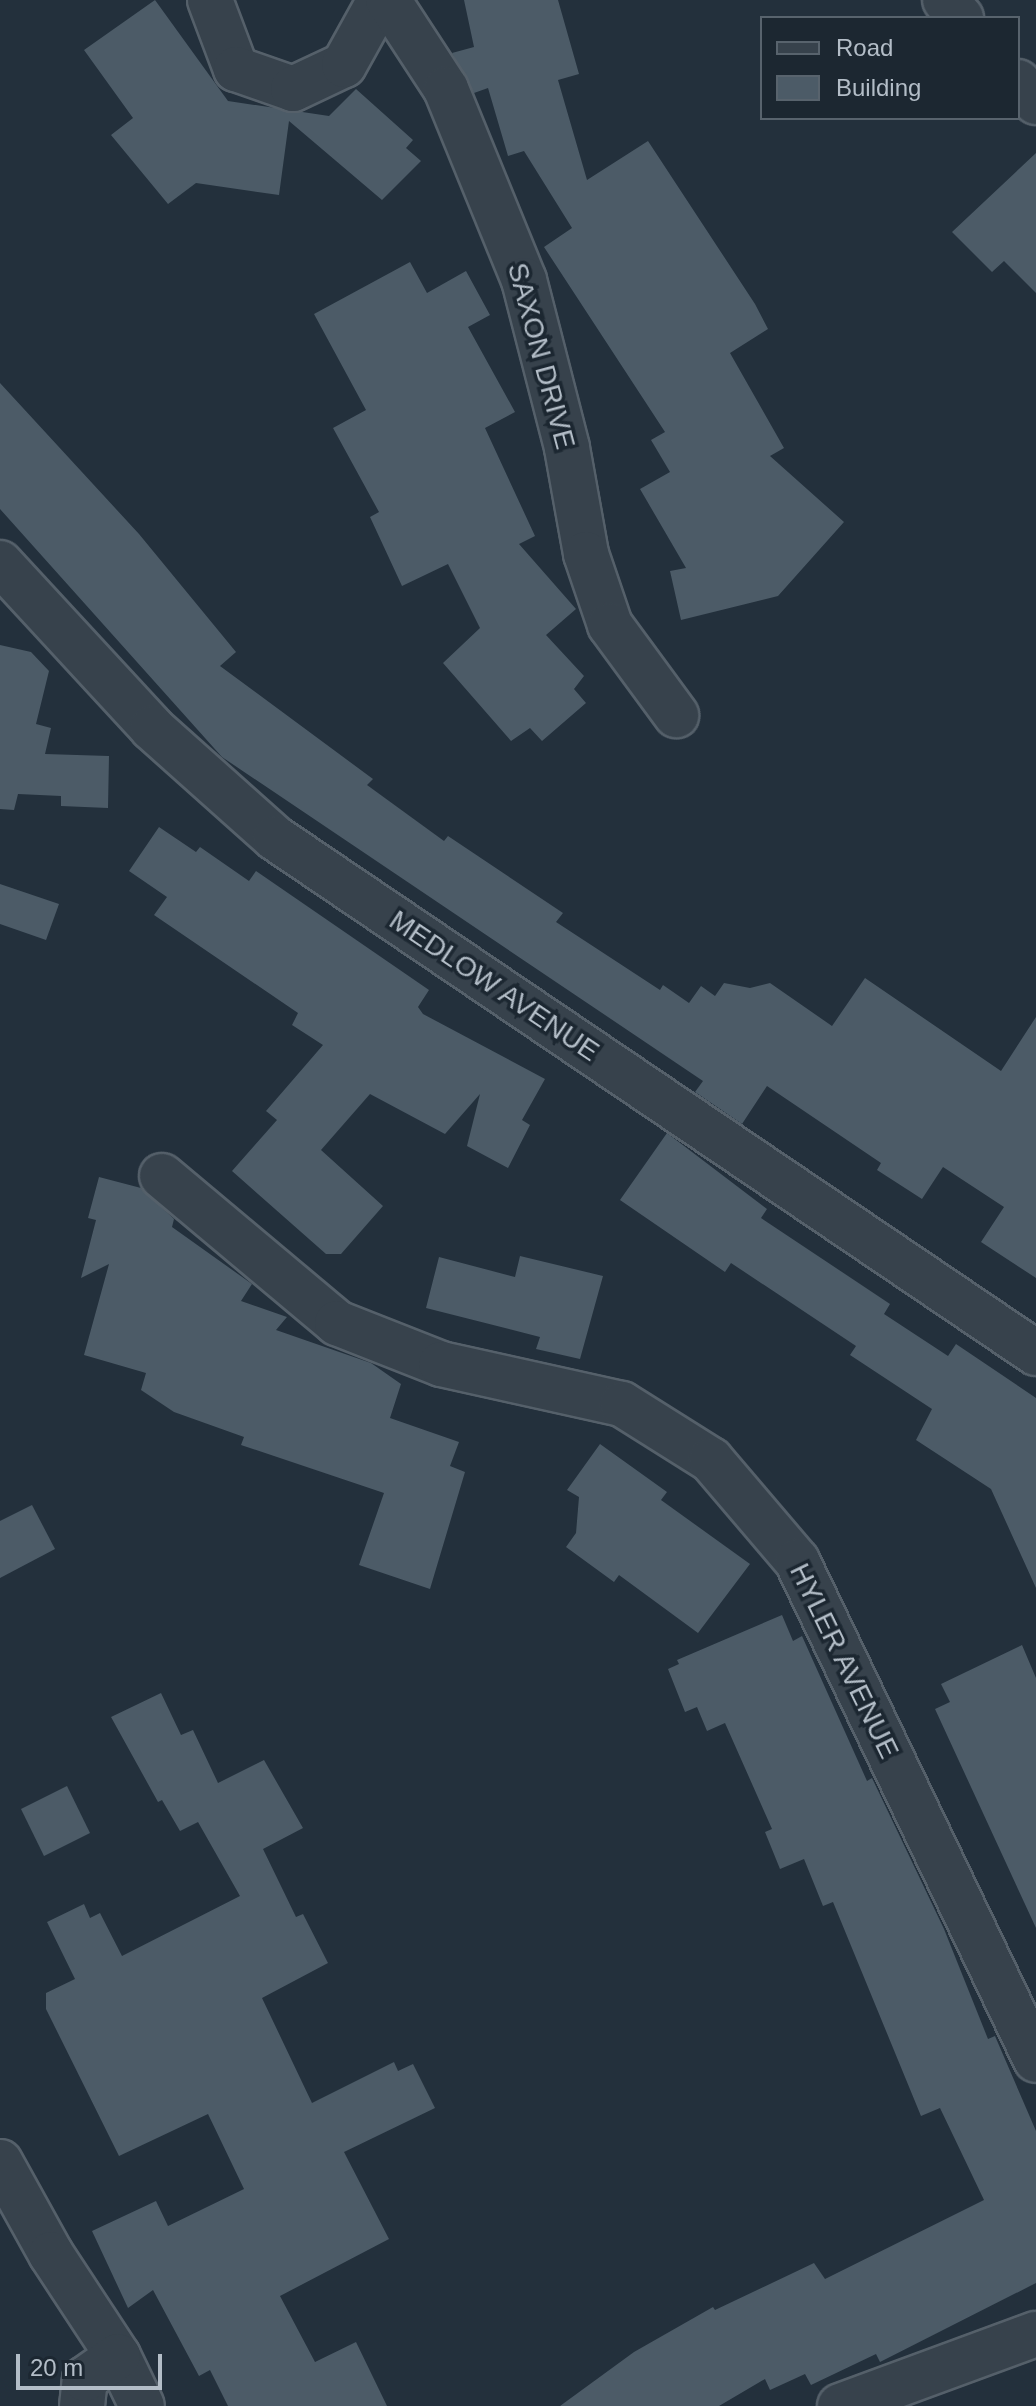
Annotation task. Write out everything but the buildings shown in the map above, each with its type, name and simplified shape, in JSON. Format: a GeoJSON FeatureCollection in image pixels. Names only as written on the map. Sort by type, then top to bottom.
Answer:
{"type":"FeatureCollection","features":[{"type":"Feature","properties":{"kind":"street"},"geometry":{"type":"LineString","coordinates":[[210,0],[236,69],[293,89],[344,65],[380,0]]}},
{"type":"Feature","properties":{"kind":"street","name":"SAXON DRIVE"},"geometry":{"type":"LineString","coordinates":[[388,0],[446,89],[524,280],[567,448],[586,554],[610,625],[676,715]]}},
{"type":"Feature","properties":{"kind":"street"},"geometry":{"type":"LineString","coordinates":[[945,0],[959,16]]}},
{"type":"Feature","properties":{"kind":"street"},"geometry":{"type":"LineString","coordinates":[[1020,84],[1036,102]]}},
{"type":"Feature","properties":{"kind":"street","name":"MEDLOW AVENUE"},"geometry":{"type":"LineString","coordinates":[[0,563],[152,728],[275,838],[1036,1353]]}},
{"type":"Feature","properties":{"kind":"street","name":"HYLER AVENUE"},"geometry":{"type":"LineString","coordinates":[[162,1176],[337,1323],[441,1364],[622,1404],[711,1460],[797,1561],[1036,2060]]}},
{"type":"Feature","properties":{"kind":"street"},"geometry":{"type":"LineString","coordinates":[[0,2162],[51,2254],[118,2356],[142,2406]]}},
{"type":"Feature","properties":{"kind":"street"},"geometry":{"type":"LineString","coordinates":[[840,2406],[1036,2334]]}},
{"type":"Feature","properties":{"kind":"street"},"geometry":{"type":"LineString","coordinates":[[82,2406],[85,2379],[118,2356]]}}]}
